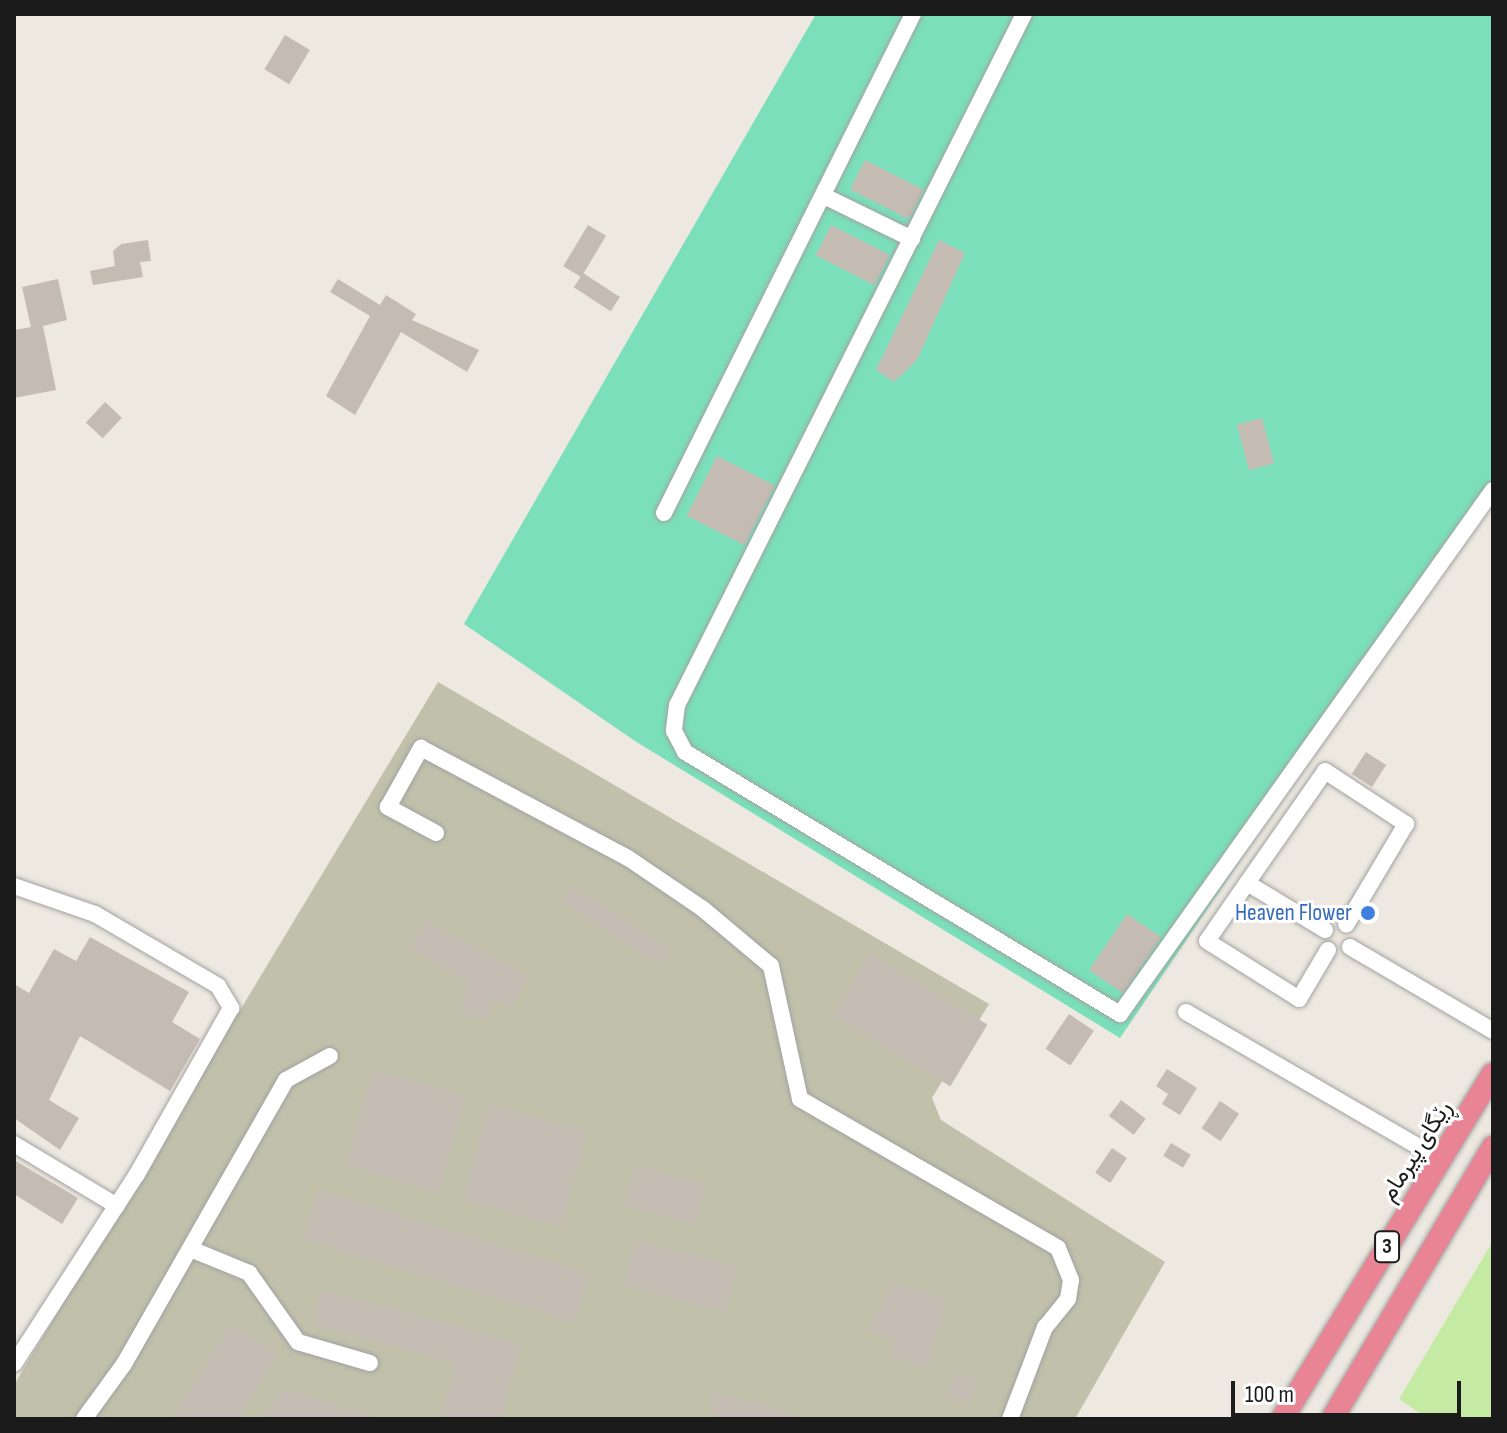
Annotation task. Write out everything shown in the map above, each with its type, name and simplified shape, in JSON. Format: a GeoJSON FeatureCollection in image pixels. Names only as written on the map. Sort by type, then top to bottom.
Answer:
{"type":"FeatureCollection","features":[{"type":"Feature","properties":{"kind":"highway","name":"ڕێگای پیرمام"},"geometry":{"type":"LineString","coordinates":[[1282,1419],[1493,1074]]}},
{"type":"Feature","properties":{"kind":"highway","name":"3"},"geometry":{"type":"LineString","coordinates":[[1332,1419],[1493,1147]]}},
{"type":"Feature","properties":{"kind":"street"},"geometry":{"type":"LineString","coordinates":[[664,513],[913,14]]}},
{"type":"Feature","properties":{"kind":"street"},"geometry":{"type":"LineString","coordinates":[[1024,14],[677,705],[674,731],[697,760],[1111,1014],[1128,1010],[1493,490]]}},
{"type":"Feature","properties":{"kind":"street"},"geometry":{"type":"LineString","coordinates":[[824,196],[912,239]]}},
{"type":"Feature","properties":{"kind":"street"},"geometry":{"type":"LineString","coordinates":[[436,833],[388,807],[421,748],[628,858],[703,909],[771,966],[800,1099],[1058,1248],[1068,1263],[1068,1299],[1045,1327],[1010,1419]]}},
{"type":"Feature","properties":{"kind":"street"},"geometry":{"type":"LineString","coordinates":[[1325,930],[1328,950],[1299,999],[1207,941],[1325,771],[1406,824],[1346,925],[1350,947]]}},
{"type":"Feature","properties":{"kind":"street"},"geometry":{"type":"LineString","coordinates":[[1247,883],[1325,930],[1346,925]]}},
{"type":"Feature","properties":{"kind":"street"},"geometry":{"type":"LineString","coordinates":[[14,886],[95,914],[218,986],[230,1002],[227,1019],[117,1206],[14,1364]]}},
{"type":"Feature","properties":{"kind":"street"},"geometry":{"type":"LineString","coordinates":[[1328,950],[1350,947],[1493,1031]]}},
{"type":"Feature","properties":{"kind":"street"},"geometry":{"type":"LineString","coordinates":[[1186,1012],[1441,1160]]}},
{"type":"Feature","properties":{"kind":"street"},"geometry":{"type":"LineString","coordinates":[[84,1419],[193,1250],[286,1080],[330,1056]]}},
{"type":"Feature","properties":{"kind":"street"},"geometry":{"type":"LineString","coordinates":[[14,1144],[117,1206]]}},
{"type":"Feature","properties":{"kind":"street"},"geometry":{"type":"LineString","coordinates":[[193,1250],[243,1268],[298,1342],[370,1363]]}},
{"type":"Feature","properties":{"kind":"shaded area"},"geometry":{"type":"Polygon","coordinates":[[[438,682],[989,1004],[932,1098],[941,1120],[1165,1262],[1075,1419],[14,1419],[14,1385],[438,682]]]}},
{"type":"Feature","properties":{"kind":"green space"},"geometry":{"type":"Polygon","coordinates":[[[816,14],[1493,14],[1493,487],[1120,1038],[635,741],[464,624],[816,14]]]}},
{"type":"Feature","properties":{"kind":"green space"},"geometry":{"type":"Polygon","coordinates":[[[1493,1241],[1493,1419],[1428,1419],[1399,1399],[1493,1241]]]}},
{"type":"Feature","properties":{"kind":"building"},"geometry":{"type":"Polygon","coordinates":[[[285,35],[310,50],[289,84],[264,69],[285,35]]]}},
{"type":"Feature","properties":{"kind":"building"},"geometry":{"type":"Polygon","coordinates":[[[865,160],[924,190],[909,219],[850,189],[865,160]]]}},
{"type":"Feature","properties":{"kind":"building"},"geometry":{"type":"Polygon","coordinates":[[[588,225],[606,236],[581,277],[563,266],[588,225]]]}},
{"type":"Feature","properties":{"kind":"building"},"geometry":{"type":"Polygon","coordinates":[[[831,225],[890,255],[874,285],[816,255],[831,225]]]}},
{"type":"Feature","properties":{"kind":"building"},"geometry":{"type":"Polygon","coordinates":[[[148,240],[151,261],[140,262],[143,277],[93,285],[90,271],[115,266],[113,251],[121,244],[148,240]]]}},
{"type":"Feature","properties":{"kind":"building"},"geometry":{"type":"Polygon","coordinates":[[[939,240],[965,253],[917,360],[894,382],[876,370],[939,240]]]}},
{"type":"Feature","properties":{"kind":"building"},"geometry":{"type":"Polygon","coordinates":[[[583,273],[620,297],[611,311],[574,287],[583,273]]]}},
{"type":"Feature","properties":{"kind":"building"},"geometry":{"type":"Polygon","coordinates":[[[58,279],[67,320],[43,326],[56,390],[14,398],[14,330],[31,327],[22,287],[58,279]]]}},
{"type":"Feature","properties":{"kind":"building"},"geometry":{"type":"Polygon","coordinates":[[[338,279],[380,305],[386,295],[416,314],[412,320],[479,350],[467,372],[401,332],[355,415],[326,396],[370,316],[330,292],[338,279]]]}},
{"type":"Feature","properties":{"kind":"building"},"geometry":{"type":"Polygon","coordinates":[[[105,402],[122,418],[103,438],[86,422],[105,402]]]}},
{"type":"Feature","properties":{"kind":"building"},"geometry":{"type":"Polygon","coordinates":[[[1262,418],[1274,463],[1249,470],[1237,425],[1262,418]]]}},
{"type":"Feature","properties":{"kind":"building"},"geometry":{"type":"Polygon","coordinates":[[[717,456],[775,486],[744,545],[687,516],[717,456]]]}},
{"type":"Feature","properties":{"kind":"building"},"geometry":{"type":"Polygon","coordinates":[[[1366,752],[1386,765],[1372,787],[1352,774],[1366,752]]]}},
{"type":"Feature","properties":{"kind":"building"},"geometry":{"type":"Polygon","coordinates":[[[571,886],[671,949],[661,965],[561,902],[571,886]]]}},
{"type":"Feature","properties":{"kind":"building"},"geometry":{"type":"Polygon","coordinates":[[[1127,914],[1161,937],[1123,993],[1089,970],[1127,914]]]}},
{"type":"Feature","properties":{"kind":"building"},"geometry":{"type":"Polygon","coordinates":[[[426,921],[529,976],[510,1007],[494,999],[488,1019],[460,1012],[468,983],[409,947],[426,921]]]}},
{"type":"Feature","properties":{"kind":"building"},"geometry":{"type":"Polygon","coordinates":[[[90,937],[189,992],[172,1022],[200,1039],[170,1091],[80,1036],[49,1100],[79,1118],[60,1150],[14,1118],[14,984],[29,993],[54,949],[76,961],[90,937]]]}},
{"type":"Feature","properties":{"kind":"building"},"geometry":{"type":"Polygon","coordinates":[[[870,954],[987,1025],[950,1086],[833,1016],[870,954]]]}},
{"type":"Feature","properties":{"kind":"building"},"geometry":{"type":"Polygon","coordinates":[[[1069,1014],[1094,1031],[1070,1066],[1046,1049],[1069,1014]]]}},
{"type":"Feature","properties":{"kind":"building"},"geometry":{"type":"Polygon","coordinates":[[[1167,1069],[1197,1088],[1180,1115],[1162,1104],[1168,1094],[1156,1086],[1167,1069]]]}},
{"type":"Feature","properties":{"kind":"building"},"geometry":{"type":"Polygon","coordinates":[[[373,1070],[466,1097],[439,1192],[346,1165],[373,1070]]]}},
{"type":"Feature","properties":{"kind":"building"},"geometry":{"type":"Polygon","coordinates":[[[1121,1100],[1146,1119],[1134,1135],[1109,1116],[1121,1100]]]}},
{"type":"Feature","properties":{"kind":"building"},"geometry":{"type":"Polygon","coordinates":[[[1220,1101],[1239,1114],[1221,1141],[1202,1128],[1220,1101]]]}},
{"type":"Feature","properties":{"kind":"building"},"geometry":{"type":"Polygon","coordinates":[[[489,1105],[587,1131],[561,1226],[464,1200],[489,1105]]]}},
{"type":"Feature","properties":{"kind":"building"},"geometry":{"type":"Polygon","coordinates":[[[1171,1143],[1191,1155],[1183,1168],[1163,1156],[1171,1143]]]}},
{"type":"Feature","properties":{"kind":"building"},"geometry":{"type":"Polygon","coordinates":[[[1112,1148],[1127,1158],[1110,1183],[1095,1173],[1112,1148]]]}},
{"type":"Feature","properties":{"kind":"building"},"geometry":{"type":"Polygon","coordinates":[[[14,1160],[78,1198],[62,1224],[14,1194],[14,1160]]]}},
{"type":"Feature","properties":{"kind":"building"},"geometry":{"type":"Polygon","coordinates":[[[636,1166],[707,1185],[696,1224],[625,1206],[636,1166]]]}},
{"type":"Feature","properties":{"kind":"building"},"geometry":{"type":"Polygon","coordinates":[[[318,1190],[590,1273],[575,1322],[303,1239],[318,1190]]]}},
{"type":"Feature","properties":{"kind":"building"},"geometry":{"type":"Polygon","coordinates":[[[636,1240],[737,1267],[726,1312],[624,1284],[636,1240]]]}},
{"type":"Feature","properties":{"kind":"building"},"geometry":{"type":"Polygon","coordinates":[[[892,1283],[947,1298],[929,1368],[891,1357],[896,1338],[869,1330],[892,1283]]]}},
{"type":"Feature","properties":{"kind":"building"},"geometry":{"type":"Polygon","coordinates":[[[322,1290],[521,1344],[501,1419],[441,1419],[456,1363],[313,1324],[322,1290]]]}},
{"type":"Feature","properties":{"kind":"building"},"geometry":{"type":"Polygon","coordinates":[[[231,1324],[278,1353],[238,1419],[172,1419],[231,1324]]]}},
{"type":"Feature","properties":{"kind":"building"},"geometry":{"type":"Polygon","coordinates":[[[956,1372],[977,1379],[969,1404],[948,1398],[956,1372]]]}},
{"type":"Feature","properties":{"kind":"building"},"geometry":{"type":"Polygon","coordinates":[[[283,1389],[372,1416],[371,1419],[262,1419],[283,1389]]]}},
{"type":"Feature","properties":{"kind":"building"},"geometry":{"type":"Polygon","coordinates":[[[712,1392],[796,1415],[795,1419],[715,1419],[712,1392]]]}},
{"type":"Feature","properties":{"kind":"place","name":"Heaven Flower"},"geometry":{"type":"Point","coordinates":[1368,913]}}]}
